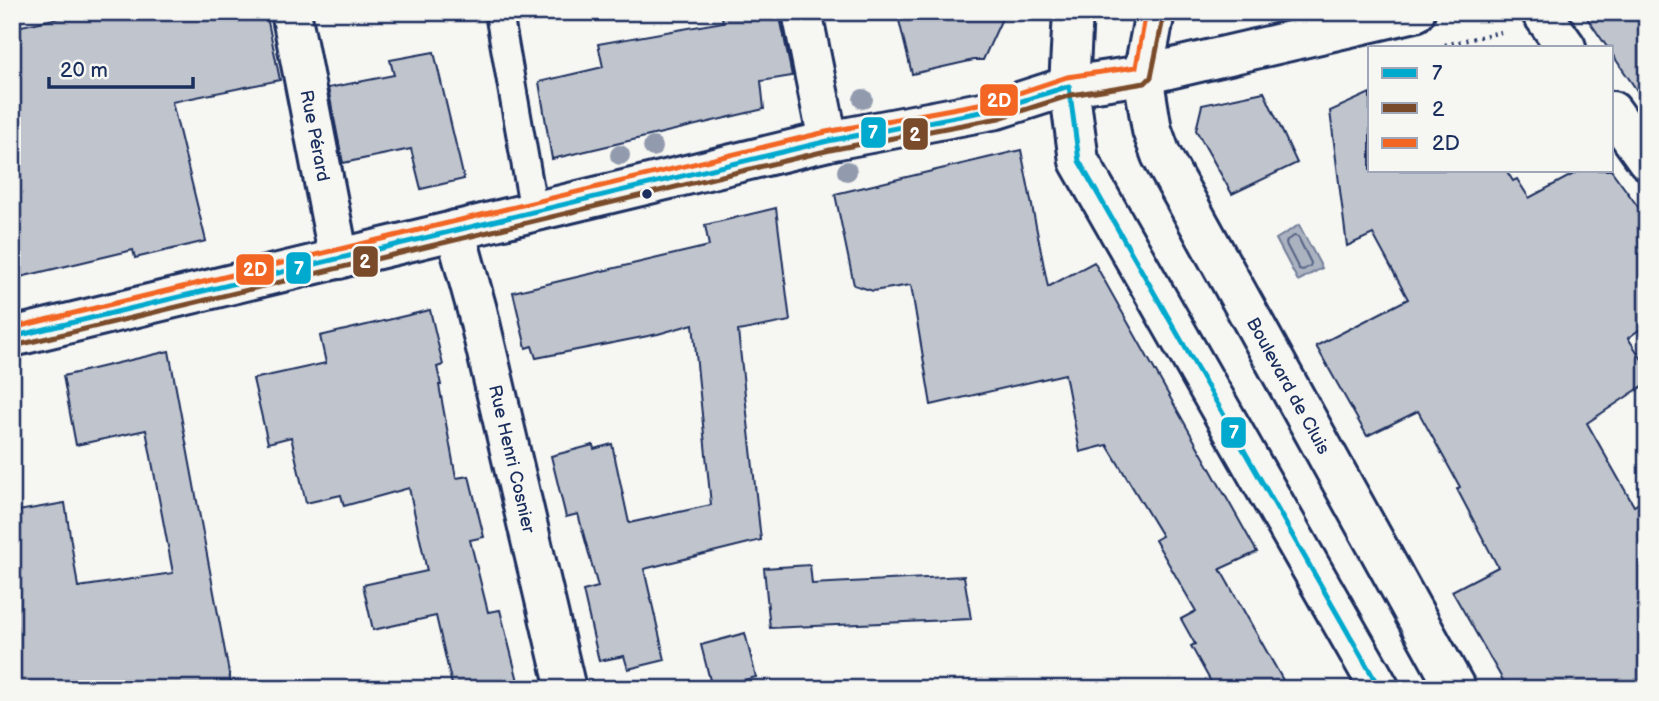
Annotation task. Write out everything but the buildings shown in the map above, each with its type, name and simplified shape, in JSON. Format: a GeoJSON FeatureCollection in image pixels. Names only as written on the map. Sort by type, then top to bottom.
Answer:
{"type":"FeatureCollection","features":[{"type":"Feature","properties":{"kind":"main road","name":"Rue Pérard"},"geometry":{"type":"LineString","coordinates":[[291,12],[339,258]]}},
{"type":"Feature","properties":{"kind":"main road"},"geometry":{"type":"LineString","coordinates":[[802,12],[828,141]]}},
{"type":"Feature","properties":{"kind":"main road"},"geometry":{"type":"LineString","coordinates":[[1073,12],[1069,86],[1079,161],[1380,689]]}},
{"type":"Feature","properties":{"kind":"main road"},"geometry":{"type":"LineString","coordinates":[[1143,75],[1155,12]]}},
{"type":"Feature","properties":{"kind":"main road"},"geometry":{"type":"LineString","coordinates":[[12,337],[828,141],[997,109],[1069,86],[1143,75],[1415,12]]}},
{"type":"Feature","properties":{"kind":"main road"},"geometry":{"type":"LineString","coordinates":[[1541,12],[1565,46]]}},
{"type":"Feature","properties":{"kind":"main road","name":"Boulevard de Cluis"},"geometry":{"type":"LineString","coordinates":[[1143,75],[1152,130],[1161,155],[1456,689]]}},
{"type":"Feature","properties":{"kind":"main road"},"geometry":{"type":"LineString","coordinates":[[1614,114],[1647,160]]}},
{"type":"Feature","properties":{"kind":"main road","name":"Rue Henri Cosnier"},"geometry":{"type":"LineString","coordinates":[[455,230],[477,310],[566,689]]}},
{"type":"Feature","properties":{"kind":"lane"},"geometry":{"type":"LineString","coordinates":[[500,19],[534,212]]}},
{"type":"Feature","properties":{"kind":"water"},"geometry":{"type":"Polygon","coordinates":[[[1299,225],[1322,268],[1298,281],[1276,239],[1299,225]]]}},
{"type":"Feature","properties":{"kind":"transit line","name":"2D"},"geometry":{"type":"LineString","coordinates":[[12,328],[826,132],[995,101],[1067,77],[1136,67],[1146,12]]}},
{"type":"Feature","properties":{"kind":"transit line","name":"2"},"geometry":{"type":"LineString","coordinates":[[14,346],[830,150],[999,118],[1071,95],[1145,83],[1151,77],[1164,14]]}},
{"type":"Feature","properties":{"kind":"transit line","name":"7"},"geometry":{"type":"LineString","coordinates":[[12,337],[828,141],[997,109],[1069,86],[1079,161],[1380,689]]}}]}
